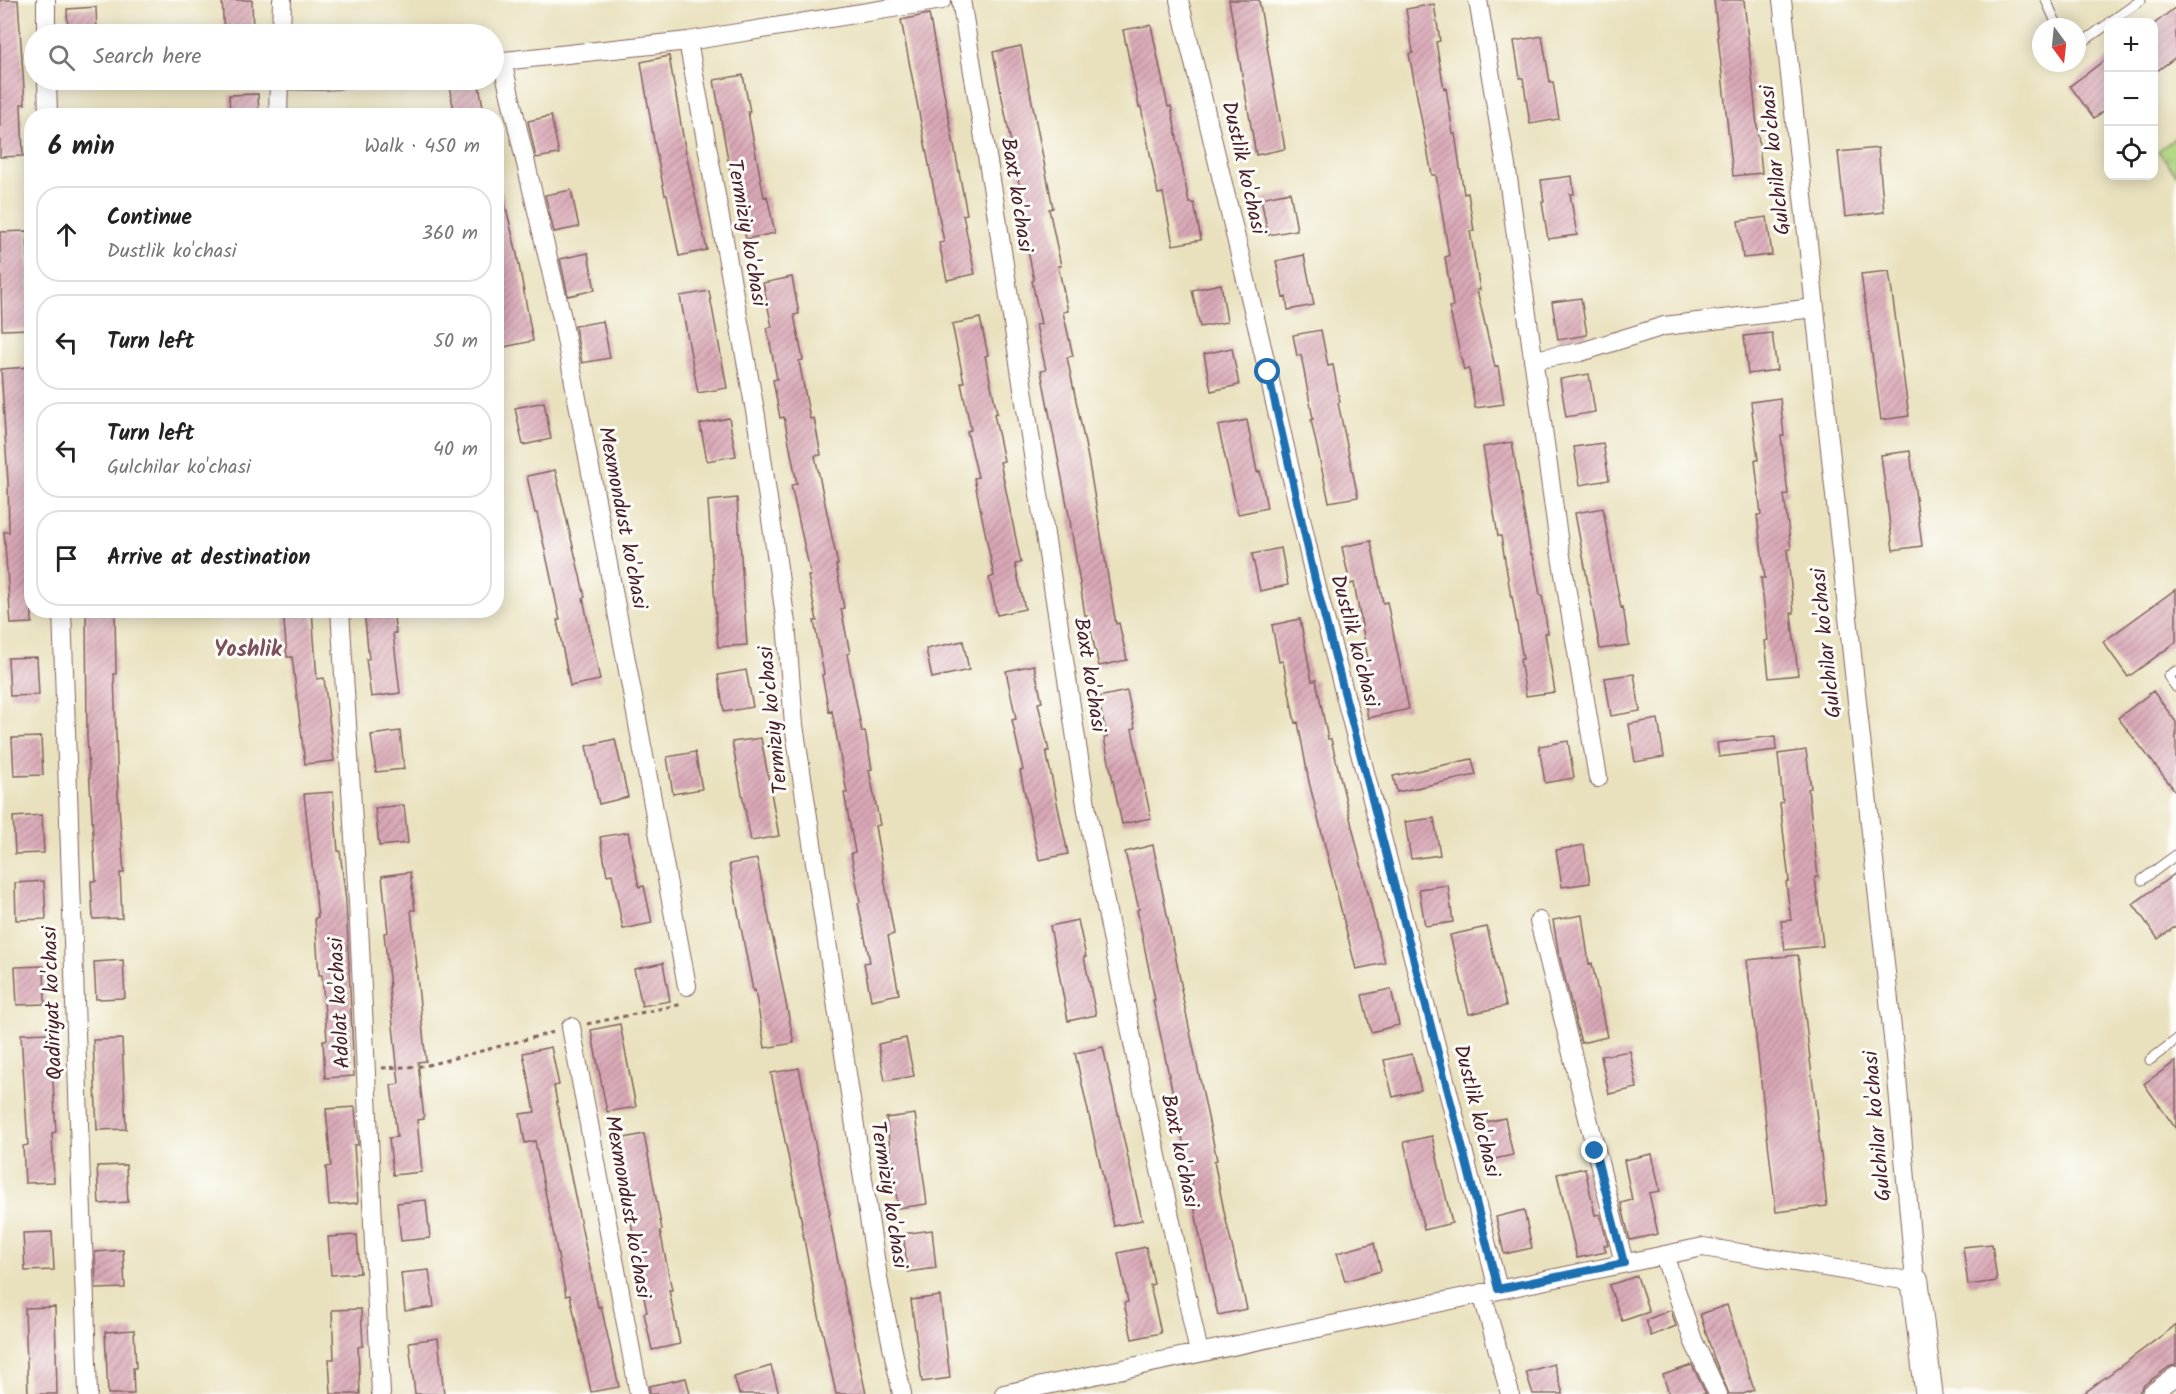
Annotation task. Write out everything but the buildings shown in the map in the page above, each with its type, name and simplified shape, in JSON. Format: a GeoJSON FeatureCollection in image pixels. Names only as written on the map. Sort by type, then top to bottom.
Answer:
{"type":"FeatureCollection","features":[{"type":"Feature","properties":{"kind":"street"},"geometry":{"type":"LineString","coordinates":[[46,0],[46,24]]}},
{"type":"Feature","properties":{"kind":"street"},"geometry":{"type":"LineString","coordinates":[[281,24],[282,0]]}},
{"type":"Feature","properties":{"kind":"street"},"geometry":{"type":"LineString","coordinates":[[504,61],[688,41],[942,0]]}},
{"type":"Feature","properties":{"kind":"street","name":"Baxt ko'chasi"},"geometry":{"type":"LineString","coordinates":[[962,0],[993,187],[1088,811],[1136,1058],[1199,1353]]}},
{"type":"Feature","properties":{"kind":"street","name":"Dustlik ko'chasi"},"geometry":{"type":"LineString","coordinates":[[1179,0],[1315,580],[1454,1115],[1510,1394]]}},
{"type":"Feature","properties":{"kind":"street"},"geometry":{"type":"LineString","coordinates":[[1478,0],[1508,178],[1559,544],[1598,778]]}},
{"type":"Feature","properties":{"kind":"street","name":"Gulchilar ko'chasi"},"geometry":{"type":"LineString","coordinates":[[1782,0],[1895,1055],[1915,1282]]}},
{"type":"Feature","properties":{"kind":"street","name":"Termiziy ko'chasi"},"geometry":{"type":"LineString","coordinates":[[688,41],[756,416],[786,624],[794,725],[879,1284],[902,1394]]}},
{"type":"Feature","properties":{"kind":"street","name":"Mexmondust ko'chasi"},"geometry":{"type":"LineString","coordinates":[[504,86],[562,318],[687,986]]}},
{"type":"Feature","properties":{"kind":"street"},"geometry":{"type":"LineString","coordinates":[[47,90],[48,108]]}},
{"type":"Feature","properties":{"kind":"street"},"geometry":{"type":"LineString","coordinates":[[278,108],[279,90]]}},
{"type":"Feature","properties":{"kind":"street"},"geometry":{"type":"LineString","coordinates":[[1533,360],[1581,352],[1664,326],[1814,308]]}},
{"type":"Feature","properties":{"kind":"street","name":"Qadiriyat ko'chasi"},"geometry":{"type":"LineString","coordinates":[[62,618],[88,1394]]}},
{"type":"Feature","properties":{"kind":"street","name":"Adolat ko'chasi"},"geometry":{"type":"LineString","coordinates":[[340,618],[358,903],[381,1394]]}},
{"type":"Feature","properties":{"kind":"street"},"geometry":{"type":"LineString","coordinates":[[1539,921],[1624,1263]]}},
{"type":"Feature","properties":{"kind":"street","name":"Mexmondust ko'chasi"},"geometry":{"type":"LineString","coordinates":[[571,1028],[639,1394]]}},
{"type":"Feature","properties":{"kind":"street"},"geometry":{"type":"LineString","coordinates":[[1004,1394],[1703,1247],[1915,1282],[1929,1394]]}},
{"type":"Feature","properties":{"kind":"street"},"geometry":{"type":"LineString","coordinates":[[1664,1255],[1693,1340],[1718,1394]]}},
{"type":"Feature","properties":{"kind":"street"},"geometry":{"type":"LineString","coordinates":[[2151,1394],[2176,1376]]}},
{"type":"Feature","properties":{"kind":"lane"},"geometry":{"type":"LineString","coordinates":[[2046,0],[2054,18]]}},
{"type":"Feature","properties":{"kind":"lane"},"geometry":{"type":"LineString","coordinates":[[2116,18],[2141,0]]}},
{"type":"Feature","properties":{"kind":"lane"},"geometry":{"type":"LineString","coordinates":[[2086,40],[2104,27]]}},
{"type":"Feature","properties":{"kind":"lane"},"geometry":{"type":"LineString","coordinates":[[2176,670],[2168,676],[2176,687]]}},
{"type":"Feature","properties":{"kind":"lane"},"geometry":{"type":"LineString","coordinates":[[2142,880],[2176,855]]}},
{"type":"Feature","properties":{"kind":"lane"},"geometry":{"type":"LineString","coordinates":[[2150,1060],[2176,1040]]}},
{"type":"Feature","properties":{"kind":"path"},"geometry":{"type":"LineString","coordinates":[[366,1069],[424,1066],[571,1028],[689,1003],[687,986]]}},
{"type":"Feature","properties":{"kind":"green space"},"geometry":{"type":"Polygon","coordinates":[[[2176,137],[2176,174],[2158,151],[2176,137]]]}},
{"type":"Feature","properties":{"kind":"district","name":"Yoshlik"},"geometry":{"type":"Point","coordinates":[248,650]}},
{"type":"Feature","properties":{"kind":"route"},"geometry":{"type":"LineString","coordinates":[[1268,372],[1315,580],[1498,1289],[1624,1263],[1595,1151]]}}]}
